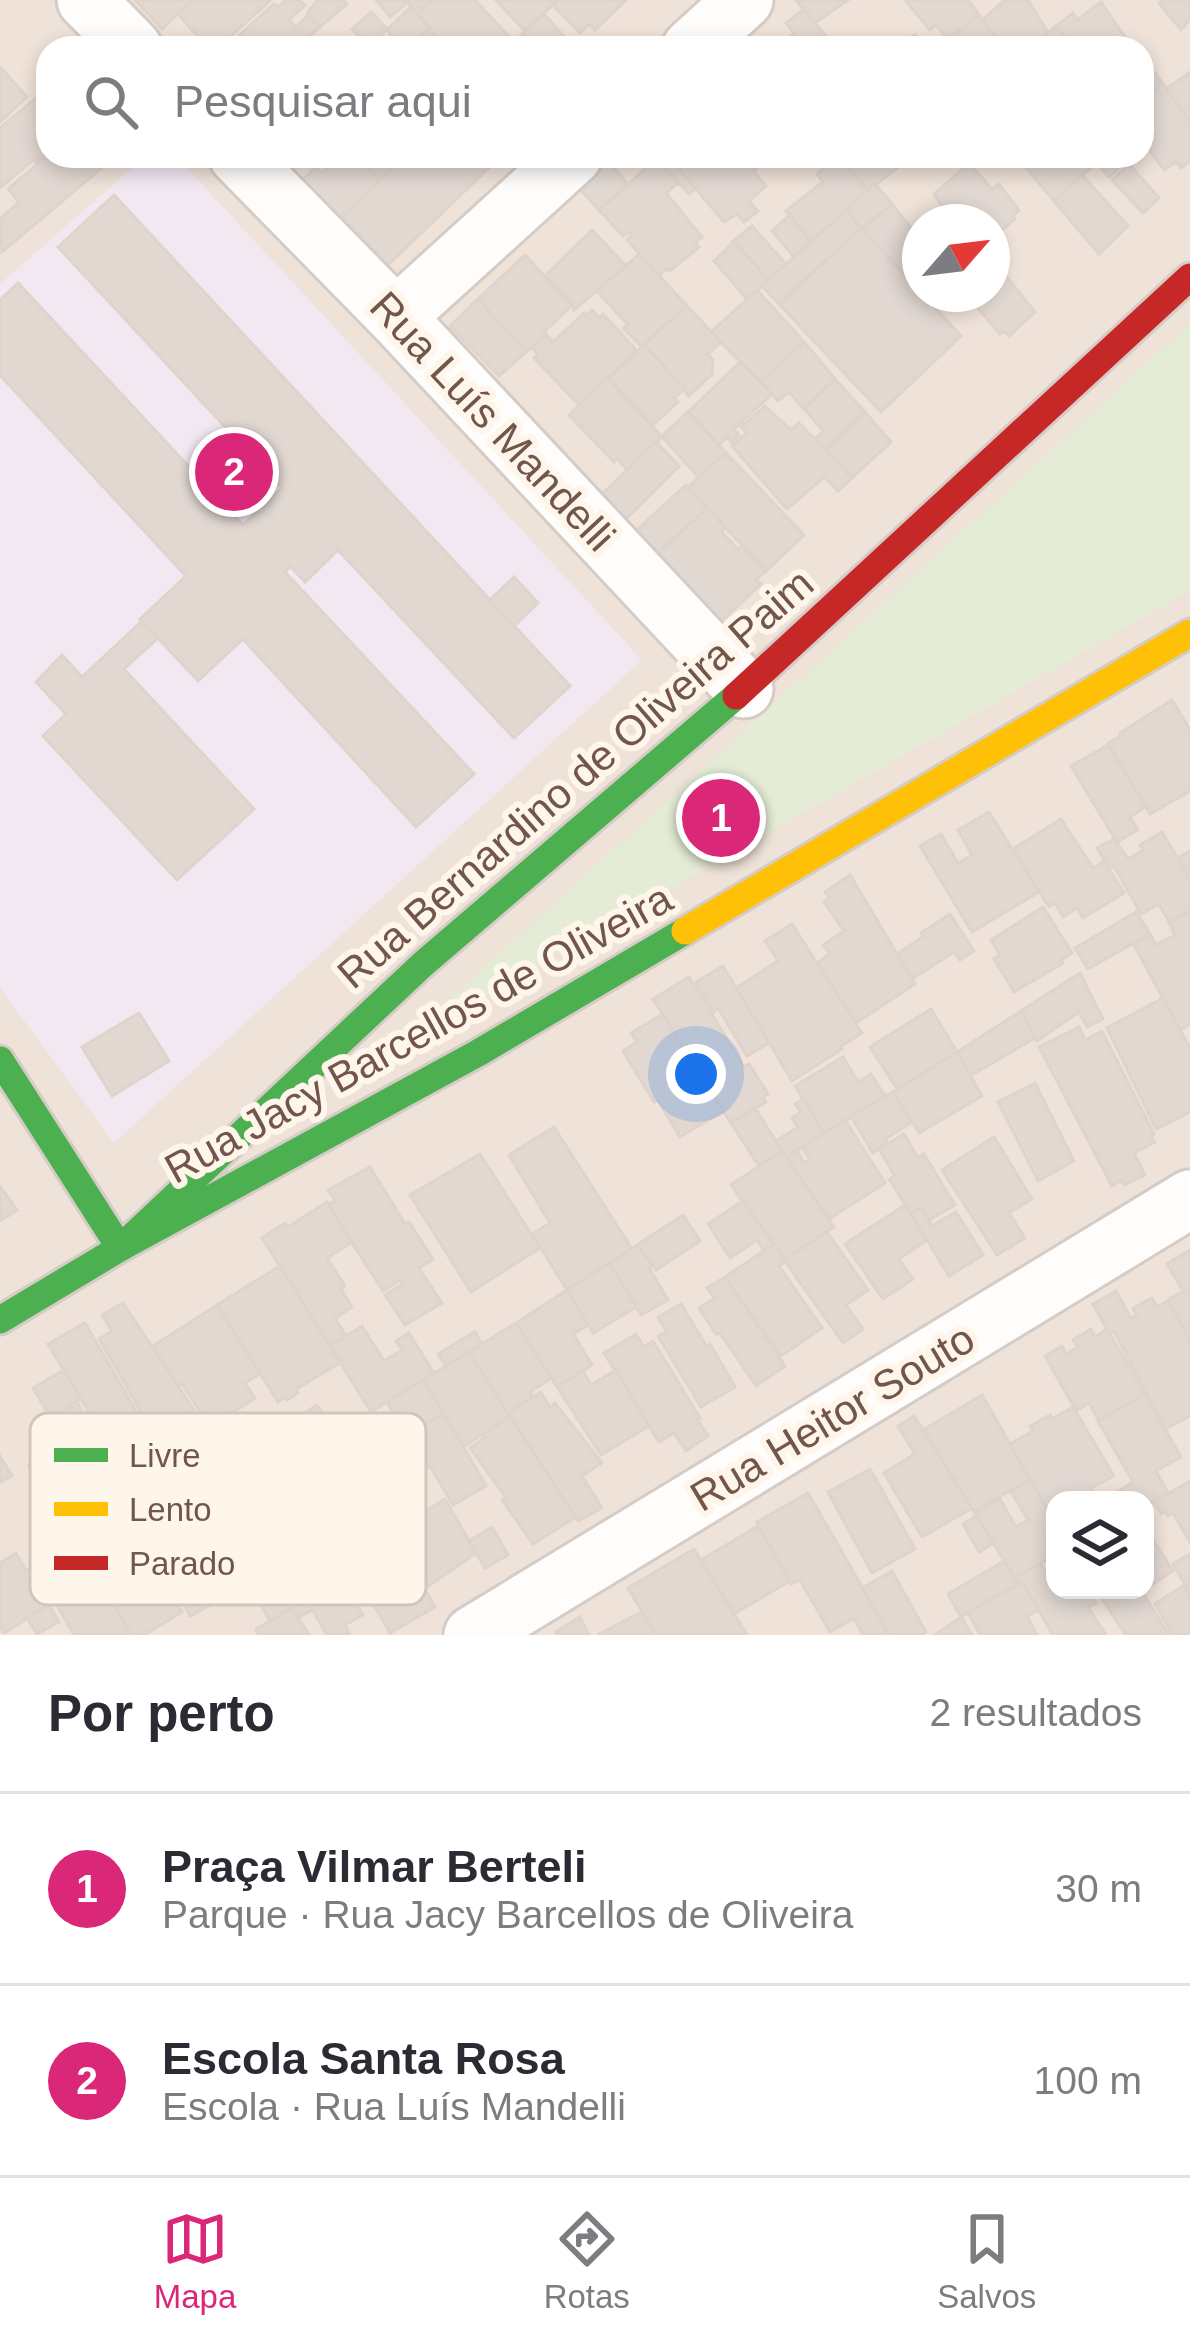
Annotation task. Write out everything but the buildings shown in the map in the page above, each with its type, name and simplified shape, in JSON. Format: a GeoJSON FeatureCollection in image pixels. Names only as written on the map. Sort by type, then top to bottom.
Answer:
{"type":"FeatureCollection","features":[{"type":"Feature","properties":{"kind":"street"},"geometry":{"type":"LineString","coordinates":[[86,0],[121,36]]}},
{"type":"Feature","properties":{"kind":"street"},"geometry":{"type":"LineString","coordinates":[[705,36],[740,2]]}},
{"type":"Feature","properties":{"kind":"street","name":"Rua Luís Mandelli"},"geometry":{"type":"LineString","coordinates":[[250,168],[744,689]]}},
{"type":"Feature","properties":{"kind":"street"},"geometry":{"type":"LineString","coordinates":[[396,317],[560,168]]}},
{"type":"Feature","properties":{"kind":"street","name":"Rua Bernardino de Oliveira Paim"},"geometry":{"type":"LineString","coordinates":[[0,1320],[120,1248],[423,964],[744,689],[1190,277]]}},
{"type":"Feature","properties":{"kind":"street","name":"Rua Jacy Barcellos de Oliveira"},"geometry":{"type":"LineString","coordinates":[[120,1248],[478,1053],[1190,633]]}},
{"type":"Feature","properties":{"kind":"street"},"geometry":{"type":"LineString","coordinates":[[0,1060],[120,1248]]}},
{"type":"Feature","properties":{"kind":"street","name":"Rua Heitor Souto"},"geometry":{"type":"LineString","coordinates":[[473,1635],[1190,1199]]}},
{"type":"Feature","properties":{"kind":"shaded area"},"geometry":{"type":"Polygon","coordinates":[[[0,0],[697,0],[729,35],[769,0],[1190,0],[1190,1635],[0,1635],[0,0]]]}},
{"type":"Feature","properties":{"kind":"shaded area"},"geometry":{"type":"Polygon","coordinates":[[[132,168],[187,168],[642,660],[114,1143],[0,988],[0,284],[132,168]]]}},
{"type":"Feature","properties":{"kind":"green space"},"geometry":{"type":"Polygon","coordinates":[[[1190,324],[1190,591],[399,1045],[1190,324]]]}},
{"type":"Feature","properties":{"kind":"traffic: fast"},"geometry":{"type":"LineString","coordinates":[[0,1320],[120,1248],[423,964],[736,696]]}},
{"type":"Feature","properties":{"kind":"traffic: fast"},"geometry":{"type":"LineString","coordinates":[[0,1060],[120,1248],[478,1053],[685,931]]}},
{"type":"Feature","properties":{"kind":"traffic: slow"},"geometry":{"type":"LineString","coordinates":[[685,931],[1190,633]]}},
{"type":"Feature","properties":{"kind":"traffic: jam"},"geometry":{"type":"LineString","coordinates":[[736,696],[1190,277]]}},
{"type":"Feature","properties":{"kind":"place","name":"Escola Santa Rosa"},"geometry":{"type":"Point","coordinates":[234,472]}},
{"type":"Feature","properties":{"kind":"place","name":"Praça Vilmar Berteli"},"geometry":{"type":"Point","coordinates":[721,818]}}]}
